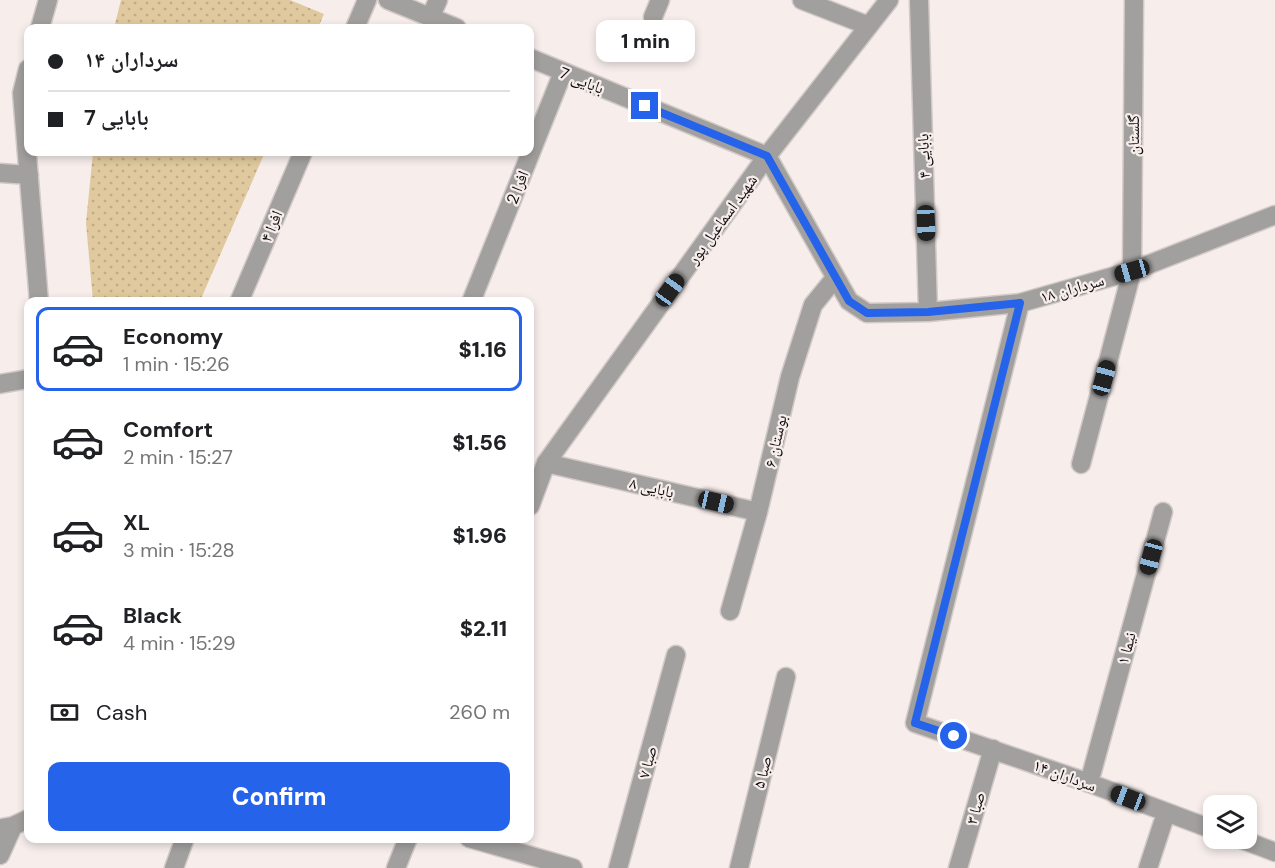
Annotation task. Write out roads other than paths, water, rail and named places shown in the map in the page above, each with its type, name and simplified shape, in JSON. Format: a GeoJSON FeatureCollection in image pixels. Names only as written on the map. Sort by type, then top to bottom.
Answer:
{"type":"FeatureCollection","features":[{"type":"Feature","properties":{"kind":"street"},"geometry":{"type":"LineString","coordinates":[[41,24],[48,0]]}},
{"type":"Feature","properties":{"kind":"street"},"geometry":{"type":"LineString","coordinates":[[357,24],[367,0]]}},
{"type":"Feature","properties":{"kind":"street"},"geometry":{"type":"LineString","coordinates":[[388,0],[446,24]]}},
{"type":"Feature","properties":{"kind":"street"},"geometry":{"type":"LineString","coordinates":[[430,18],[438,0]]}},
{"type":"Feature","properties":{"kind":"street"},"geometry":{"type":"LineString","coordinates":[[802,0],[869,26]]}},
{"type":"Feature","properties":{"kind":"street","name":"شهید اسماعیل پور"},"geometry":{"type":"LineString","coordinates":[[534,496],[546,463],[767,156],[889,0]]}},
{"type":"Feature","properties":{"kind":"street","name":"بابایی ۴"},"geometry":{"type":"LineString","coordinates":[[919,0],[928,312]]}},
{"type":"Feature","properties":{"kind":"street","name":"گلستان"},"geometry":{"type":"LineString","coordinates":[[1081,464],[1132,271],[1134,0]]}},
{"type":"Feature","properties":{"kind":"street","name":"بابایی 7"},"geometry":{"type":"LineString","coordinates":[[534,60],[767,156]]}},
{"type":"Feature","properties":{"kind":"street","name":"افرا 2"},"geometry":{"type":"LineString","coordinates":[[534,144],[563,72]]}},
{"type":"Feature","properties":{"kind":"street"},"geometry":{"type":"LineString","coordinates":[[24,85],[22,93],[24,117]]}},
{"type":"Feature","properties":{"kind":"street"},"geometry":{"type":"LineString","coordinates":[[27,156],[39,297]]}},
{"type":"Feature","properties":{"kind":"street","name":"افرا ۴"},"geometry":{"type":"LineString","coordinates":[[241,297],[301,156]]}},
{"type":"Feature","properties":{"kind":"street","name":"افرا 2"},"geometry":{"type":"LineString","coordinates":[[473,297],[529,156]]}},
{"type":"Feature","properties":{"kind":"street","name":"سرداران ۱۸"},"geometry":{"type":"LineString","coordinates":[[767,156],[849,301],[867,313],[928,312],[1020,303],[1132,271],[1275,215]]}},
{"type":"Feature","properties":{"kind":"street"},"geometry":{"type":"LineString","coordinates":[[0,173],[29,176]]}},
{"type":"Feature","properties":{"kind":"street","name":"بوستان ۶"},"geometry":{"type":"LineString","coordinates":[[730,611],[758,512],[790,377],[813,305],[835,278]]}},
{"type":"Feature","properties":{"kind":"street","name":"سرداران ۱۴"},"geometry":{"type":"LineString","coordinates":[[1020,303],[915,723],[1089,783],[1203,826]]}},
{"type":"Feature","properties":{"kind":"street"},"geometry":{"type":"LineString","coordinates":[[0,384],[24,381]]}},
{"type":"Feature","properties":{"kind":"street","name":"بابایی ۸"},"geometry":{"type":"LineString","coordinates":[[546,463],[758,512]]}},
{"type":"Feature","properties":{"kind":"street","name":"نیما ۱"},"geometry":{"type":"LineString","coordinates":[[1089,783],[1163,512]]}},
{"type":"Feature","properties":{"kind":"street","name":"صبا ۷"},"geometry":{"type":"LineString","coordinates":[[618,868],[676,655]]}},
{"type":"Feature","properties":{"kind":"street","name":"صبا ۵"},"geometry":{"type":"LineString","coordinates":[[739,868],[786,676]]}},
{"type":"Feature","properties":{"kind":"street","name":"صبا ۳"},"geometry":{"type":"LineString","coordinates":[[958,868],[993,749]]}},
{"type":"Feature","properties":{"kind":"street"},"geometry":{"type":"LineString","coordinates":[[1148,868],[1166,813]]}},
{"type":"Feature","properties":{"kind":"street"},"geometry":{"type":"LineString","coordinates":[[0,855],[14,824]]}},
{"type":"Feature","properties":{"kind":"street"},"geometry":{"type":"LineString","coordinates":[[174,868],[183,843]]}},
{"type":"Feature","properties":{"kind":"street"},"geometry":{"type":"LineString","coordinates":[[396,868],[406,843]]}},
{"type":"Feature","properties":{"kind":"street"},"geometry":{"type":"LineString","coordinates":[[486,843],[573,868]]}},
{"type":"Feature","properties":{"kind":"street"},"geometry":{"type":"LineString","coordinates":[[1257,845],[1275,852]]}}]}
